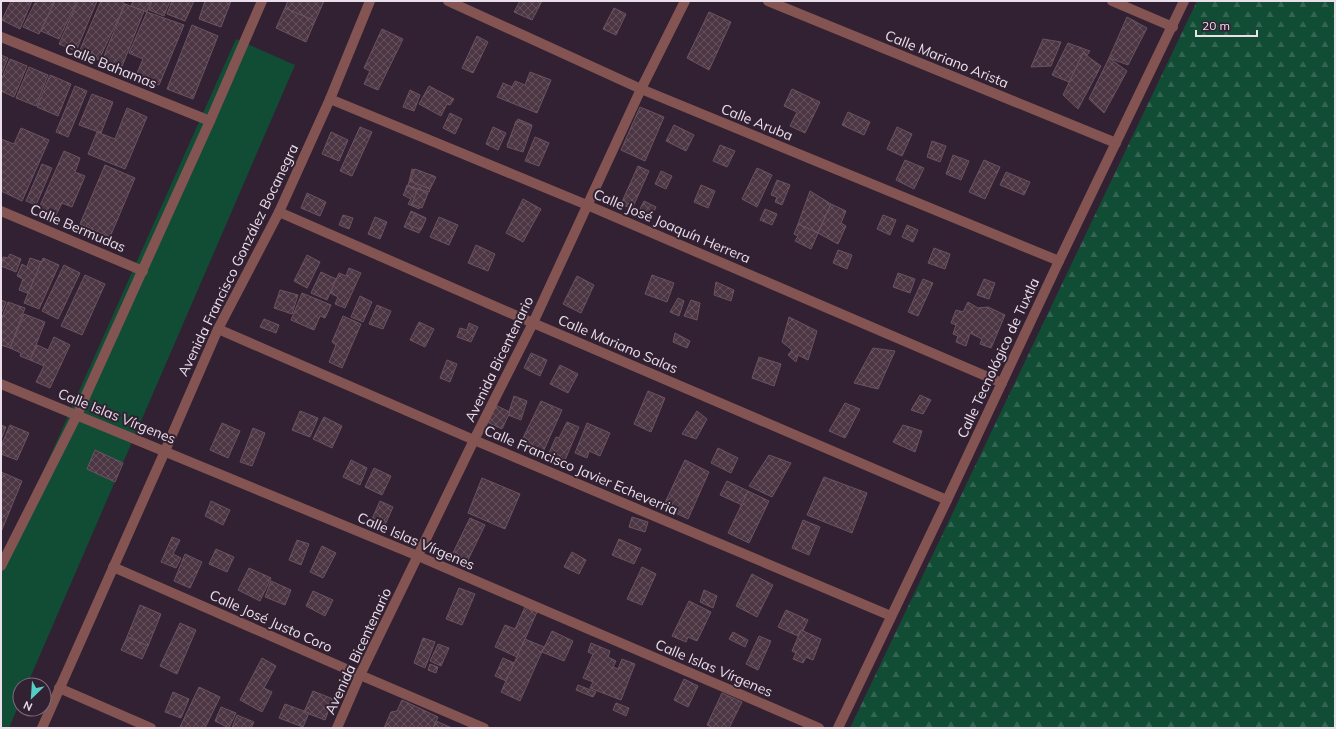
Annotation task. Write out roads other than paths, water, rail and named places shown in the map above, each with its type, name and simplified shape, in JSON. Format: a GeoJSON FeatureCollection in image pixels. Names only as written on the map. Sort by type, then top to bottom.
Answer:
{"type":"FeatureCollection","features":[{"type":"Feature","properties":{"kind":"street"},"geometry":{"type":"LineString","coordinates":[[2,561],[77,415],[143,271],[262,1]]}},
{"type":"Feature","properties":{"kind":"street","name":"Avenida Francisco González Bocanegra"},"geometry":{"type":"LineString","coordinates":[[42,728],[218,329],[279,212],[330,99],[370,1]]}},
{"type":"Feature","properties":{"kind":"street","name":"Calle Aruba"},"geometry":{"type":"LineString","coordinates":[[448,1],[641,89],[1059,261]]}},
{"type":"Feature","properties":{"kind":"street","name":"Avenida Bicentenario"},"geometry":{"type":"LineString","coordinates":[[336,728],[360,675],[474,440],[533,323],[641,89],[685,1]]}},
{"type":"Feature","properties":{"kind":"street","name":"Calle Mariano Arista"},"geometry":{"type":"LineString","coordinates":[[768,1],[1116,143]]}},
{"type":"Feature","properties":{"kind":"street"},"geometry":{"type":"LineString","coordinates":[[1112,1],[1173,27]]}},
{"type":"Feature","properties":{"kind":"street","name":"Calle Tecnológico de Tuxtla"},"geometry":{"type":"LineString","coordinates":[[838,728],[1059,261],[1173,27],[1184,1]]}},
{"type":"Feature","properties":{"kind":"street","name":"Calle Bahamas"},"geometry":{"type":"LineString","coordinates":[[1,37],[210,121]]}},
{"type":"Feature","properties":{"kind":"street","name":"Calle José Joaquín Herrera"},"geometry":{"type":"LineString","coordinates":[[330,99],[587,205],[1002,383]]}},
{"type":"Feature","properties":{"kind":"street","name":"Calle Bermudas"},"geometry":{"type":"LineString","coordinates":[[1,211],[143,271]]}},
{"type":"Feature","properties":{"kind":"street","name":"Calle Mariano Salas"},"geometry":{"type":"LineString","coordinates":[[279,212],[533,323],[947,500]]}},
{"type":"Feature","properties":{"kind":"street","name":"Calle Francisco Javier Echeverria"},"geometry":{"type":"LineString","coordinates":[[218,329],[474,440],[891,616]]}},
{"type":"Feature","properties":{"kind":"street","name":"Calle Islas Vírgenes"},"geometry":{"type":"LineString","coordinates":[[1,384],[418,556],[819,728]]}},
{"type":"Feature","properties":{"kind":"street","name":"Calle José Justo Coro"},"geometry":{"type":"LineString","coordinates":[[113,567],[484,728]]}},
{"type":"Feature","properties":{"kind":"street"},"geometry":{"type":"LineString","coordinates":[[59,688],[151,728]]}}]}
